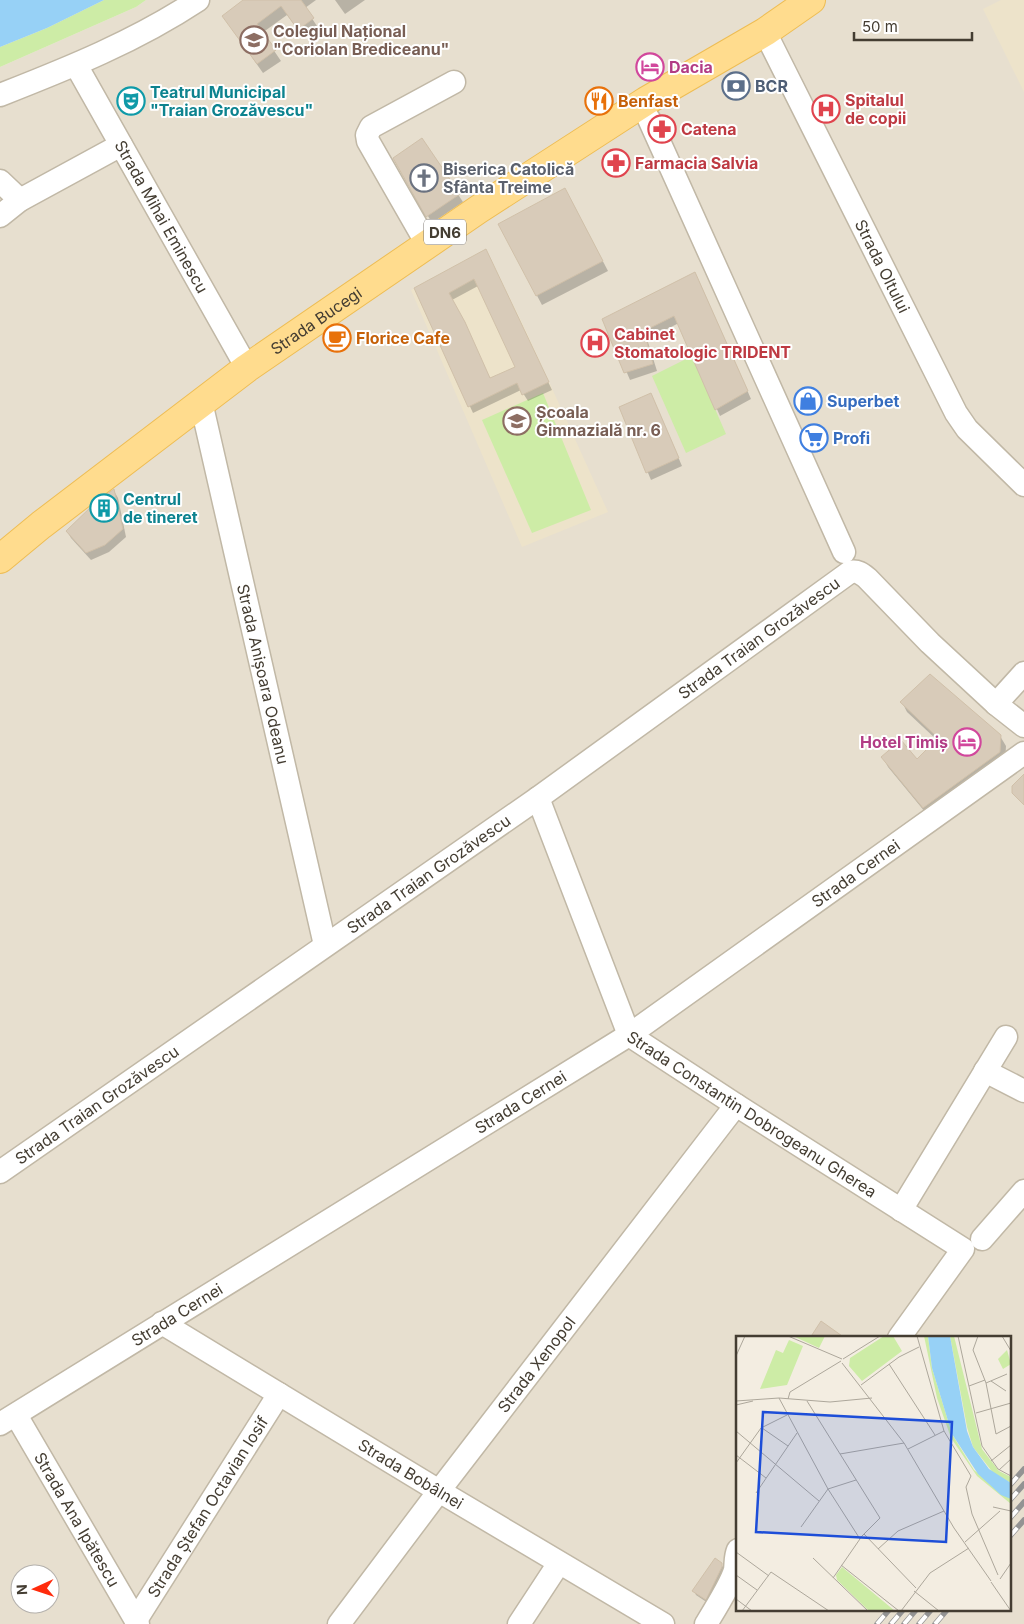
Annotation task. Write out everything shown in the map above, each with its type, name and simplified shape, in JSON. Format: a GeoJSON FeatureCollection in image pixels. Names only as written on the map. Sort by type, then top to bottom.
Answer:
{"type":"FeatureCollection","features":[{"type":"Feature","properties":{"kind":"main road","name":"DN6"},"geometry":{"type":"LineString","coordinates":[[648,110],[811,0]]}},
{"type":"Feature","properties":{"kind":"main road","name":"Strada Bucegi"},"geometry":{"type":"LineString","coordinates":[[0,559],[41,525],[247,368],[428,244],[648,110]]}},
{"type":"Feature","properties":{"kind":"street"},"geometry":{"type":"LineString","coordinates":[[0,95],[76,65],[130,40],[198,0]]}},
{"type":"Feature","properties":{"kind":"street","name":"Strada Oltului"},"geometry":{"type":"LineString","coordinates":[[765,32],[956,413],[967,429],[1024,485]]}},
{"type":"Feature","properties":{"kind":"street","name":"Strada Mihai Eminescu"},"geometry":{"type":"LineString","coordinates":[[76,65],[247,368]]}},
{"type":"Feature","properties":{"kind":"street"},"geometry":{"type":"LineString","coordinates":[[428,244],[368,141],[367,135],[371,127],[454,82]]}},
{"type":"Feature","properties":{"kind":"street"},"geometry":{"type":"LineString","coordinates":[[648,110],[849,562],[930,643],[996,704],[1024,726]]}},
{"type":"Feature","properties":{"kind":"street"},"geometry":{"type":"LineString","coordinates":[[0,216],[20,200],[121,145]]}},
{"type":"Feature","properties":{"kind":"street"},"geometry":{"type":"LineString","coordinates":[[0,181],[20,200]]}},
{"type":"Feature","properties":{"kind":"street","name":"Strada Anișoara Odeanu"},"geometry":{"type":"LineString","coordinates":[[201,402],[326,945]]}},
{"type":"Feature","properties":{"kind":"street","name":"Strada Traian Grozăvescu"},"geometry":{"type":"LineString","coordinates":[[0,1172],[538,798],[842,578],[849,562]]}},
{"type":"Feature","properties":{"kind":"street"},"geometry":{"type":"LineString","coordinates":[[996,704],[1024,673]]}},
{"type":"Feature","properties":{"kind":"street","name":"Strada Cernei"},"geometry":{"type":"LineString","coordinates":[[8,1420],[629,1035],[1024,753]]}},
{"type":"Feature","properties":{"kind":"street","name":"Strada Constantin Dobrogeanu Gherea"},"geometry":{"type":"LineString","coordinates":[[538,798],[629,1035],[901,1210],[972,1244]]}},
{"type":"Feature","properties":{"kind":"street"},"geometry":{"type":"LineString","coordinates":[[901,1210],[1006,1037]]}},
{"type":"Feature","properties":{"kind":"street"},"geometry":{"type":"LineString","coordinates":[[985,1071],[1024,1091]]}},
{"type":"Feature","properties":{"kind":"street","name":"Strada Xenopol"},"geometry":{"type":"LineString","coordinates":[[339,1624],[736,1105]]}},
{"type":"Feature","properties":{"kind":"street"},"geometry":{"type":"LineString","coordinates":[[901,1336],[972,1244],[1024,1191]]}},
{"type":"Feature","properties":{"kind":"street","name":"Strada Bobâlnei"},"geometry":{"type":"LineString","coordinates":[[162,1323],[663,1624]]}},
{"type":"Feature","properties":{"kind":"street","name":"Strada Ștefan Octavian Iosif"},"geometry":{"type":"LineString","coordinates":[[137,1622],[279,1394]]}},
{"type":"Feature","properties":{"kind":"street","name":"Strada Ana Ipătescu"},"geometry":{"type":"LineString","coordinates":[[8,1420],[137,1622]]}},
{"type":"Feature","properties":{"kind":"street"},"geometry":{"type":"LineString","coordinates":[[706,1624],[735,1570],[736,1556]]}},
{"type":"Feature","properties":{"kind":"street"},"geometry":{"type":"LineString","coordinates":[[519,1624],[559,1562]]}},
{"type":"Feature","properties":{"kind":"shaded area"},"geometry":{"type":"Polygon","coordinates":[[[146,0],[1024,0],[1024,1624],[0,1624],[0,67],[136,7],[146,0]]]}},
{"type":"Feature","properties":{"kind":"shaded area"},"geometry":{"type":"Polygon","coordinates":[[[1001,0],[1024,0],[1024,92],[983,9],[1001,0]]]}},
{"type":"Feature","properties":{"kind":"shaded area","name":"Școala Gimnazială nr. 6"},"geometry":{"type":"Polygon","coordinates":[[[486,249],[526,331],[608,512],[522,547],[411,290],[486,249]]]}},
{"type":"Feature","properties":{"kind":"green space"},"geometry":{"type":"Polygon","coordinates":[[[104,0],[146,0],[136,7],[0,67],[0,47],[47,28],[104,0]]]}},
{"type":"Feature","properties":{"kind":"green space"},"geometry":{"type":"Polygon","coordinates":[[[692,356],[726,434],[686,453],[652,376],[692,356]]]}},
{"type":"Feature","properties":{"kind":"green space"},"geometry":{"type":"Polygon","coordinates":[[[543,393],[591,510],[532,533],[482,420],[543,393]]]}},
{"type":"Feature","properties":{"kind":"water"},"geometry":{"type":"Polygon","coordinates":[[[0,0],[104,0],[47,28],[0,47],[0,0]]]}},
{"type":"Feature","properties":{"kind":"building","name":"Colegiul Național \"Coriolan Brediceanu\""},"geometry":{"type":"Polygon","coordinates":[[[243,0],[301,0],[314,18],[298,30],[281,6],[257,24],[276,50],[257,64],[222,16],[243,0]]]}},
{"type":"Feature","properties":{"kind":"building","name":"Biserica Catolică Sfânta Treime"},"geometry":{"type":"Polygon","coordinates":[[[422,138],[460,194],[426,217],[393,158],[422,138]]]}},
{"type":"Feature","properties":{"kind":"building"},"geometry":{"type":"Polygon","coordinates":[[[565,188],[603,261],[536,296],[498,224],[565,188]]]}},
{"type":"Feature","properties":{"kind":"building"},"geometry":{"type":"Polygon","coordinates":[[[486,249],[549,382],[522,395],[517,383],[468,407],[414,288],[486,249]],[[474,279],[449,293],[465,322],[490,378],[515,367],[474,279]]]}},
{"type":"Feature","properties":{"kind":"building"},"geometry":{"type":"Polygon","coordinates":[[[695,272],[748,391],[715,410],[674,316],[644,331],[653,364],[624,373],[602,319],[695,272]]]}},
{"type":"Feature","properties":{"kind":"building"},"geometry":{"type":"Polygon","coordinates":[[[651,393],[679,458],[646,473],[619,407],[651,393]]]}},
{"type":"Feature","properties":{"kind":"building","name":"Centrul de tineret"},"geometry":{"type":"Polygon","coordinates":[[[114,489],[123,529],[105,545],[86,553],[66,531],[94,504],[114,489]]]}},
{"type":"Feature","properties":{"kind":"building","name":"Hotel Timiș"},"geometry":{"type":"Polygon","coordinates":[[[930,674],[1001,735],[1000,752],[923,808],[881,757],[901,740],[917,759],[938,738],[900,702],[930,674]]]}},
{"type":"Feature","properties":{"kind":"building"},"geometry":{"type":"Polygon","coordinates":[[[1024,774],[1024,805],[1012,793],[1012,786],[1024,774]]]}},
{"type":"Feature","properties":{"kind":"building"},"geometry":{"type":"Polygon","coordinates":[[[821,1321],[842,1336],[811,1336],[821,1321]]]}},
{"type":"Feature","properties":{"kind":"building"},"geometry":{"type":"Polygon","coordinates":[[[715,1558],[722,1563],[722,1567],[706,1600],[692,1591],[715,1558]]]}},
{"type":"Feature","properties":{"kind":"railway"},"geometry":{"type":"LineString","coordinates":[[1012,1483],[1024,1469]]}},
{"type":"Feature","properties":{"kind":"railway"},"geometry":{"type":"LineString","coordinates":[[1012,1498],[1024,1484]]}},
{"type":"Feature","properties":{"kind":"railway"},"geometry":{"type":"LineString","coordinates":[[1012,1516],[1024,1502]]}},
{"type":"Feature","properties":{"kind":"railway"},"geometry":{"type":"LineString","coordinates":[[1012,1534],[1024,1520]]}},
{"type":"Feature","properties":{"kind":"railway"},"geometry":{"type":"LineString","coordinates":[[877,1624],[887,1612]]}},
{"type":"Feature","properties":{"kind":"railway"},"geometry":{"type":"LineString","coordinates":[[891,1624],[901,1612]]}},
{"type":"Feature","properties":{"kind":"railway"},"geometry":{"type":"LineString","coordinates":[[904,1624],[914,1612]]}},
{"type":"Feature","properties":{"kind":"railway"},"geometry":{"type":"LineString","coordinates":[[919,1624],[929,1612]]}},
{"type":"Feature","properties":{"kind":"railway"},"geometry":{"type":"LineString","coordinates":[[935,1624],[945,1612]]}},
{"type":"Feature","properties":{"kind":"place","name":"Colegiul Național \"Coriolan Brediceanu\""},"geometry":{"type":"Point","coordinates":[254,40]}},
{"type":"Feature","properties":{"kind":"place","name":"Dacia"},"geometry":{"type":"Point","coordinates":[650,67]}},
{"type":"Feature","properties":{"kind":"place","name":"BCR"},"geometry":{"type":"Point","coordinates":[736,86]}},
{"type":"Feature","properties":{"kind":"place","name":"Teatrul Municipal \"Traian Grozăvescu\""},"geometry":{"type":"Point","coordinates":[131,101]}},
{"type":"Feature","properties":{"kind":"place","name":"Benfast"},"geometry":{"type":"Point","coordinates":[599,101]}},
{"type":"Feature","properties":{"kind":"place","name":"Spitalul de copii"},"geometry":{"type":"Point","coordinates":[826,109]}},
{"type":"Feature","properties":{"kind":"place","name":"Catena"},"geometry":{"type":"Point","coordinates":[662,129]}},
{"type":"Feature","properties":{"kind":"place","name":"Farmacia Salvia"},"geometry":{"type":"Point","coordinates":[616,163]}},
{"type":"Feature","properties":{"kind":"place","name":"Biserica Catolică Sfânta Treime"},"geometry":{"type":"Point","coordinates":[424,178]}},
{"type":"Feature","properties":{"kind":"place","name":"Florice Cafe"},"geometry":{"type":"Point","coordinates":[337,338]}},
{"type":"Feature","properties":{"kind":"place","name":"Cabinet Stomatologic TRIDENT"},"geometry":{"type":"Point","coordinates":[595,343]}},
{"type":"Feature","properties":{"kind":"place","name":"Superbet"},"geometry":{"type":"Point","coordinates":[808,401]}},
{"type":"Feature","properties":{"kind":"place","name":"Școala Gimnazială nr. 6"},"geometry":{"type":"Point","coordinates":[517,421]}},
{"type":"Feature","properties":{"kind":"place","name":"Profi"},"geometry":{"type":"Point","coordinates":[814,438]}},
{"type":"Feature","properties":{"kind":"place","name":"Centrul de tineret"},"geometry":{"type":"Point","coordinates":[104,508]}},
{"type":"Feature","properties":{"kind":"place","name":"Hotel Timiș"},"geometry":{"type":"Point","coordinates":[967,742]}}]}
